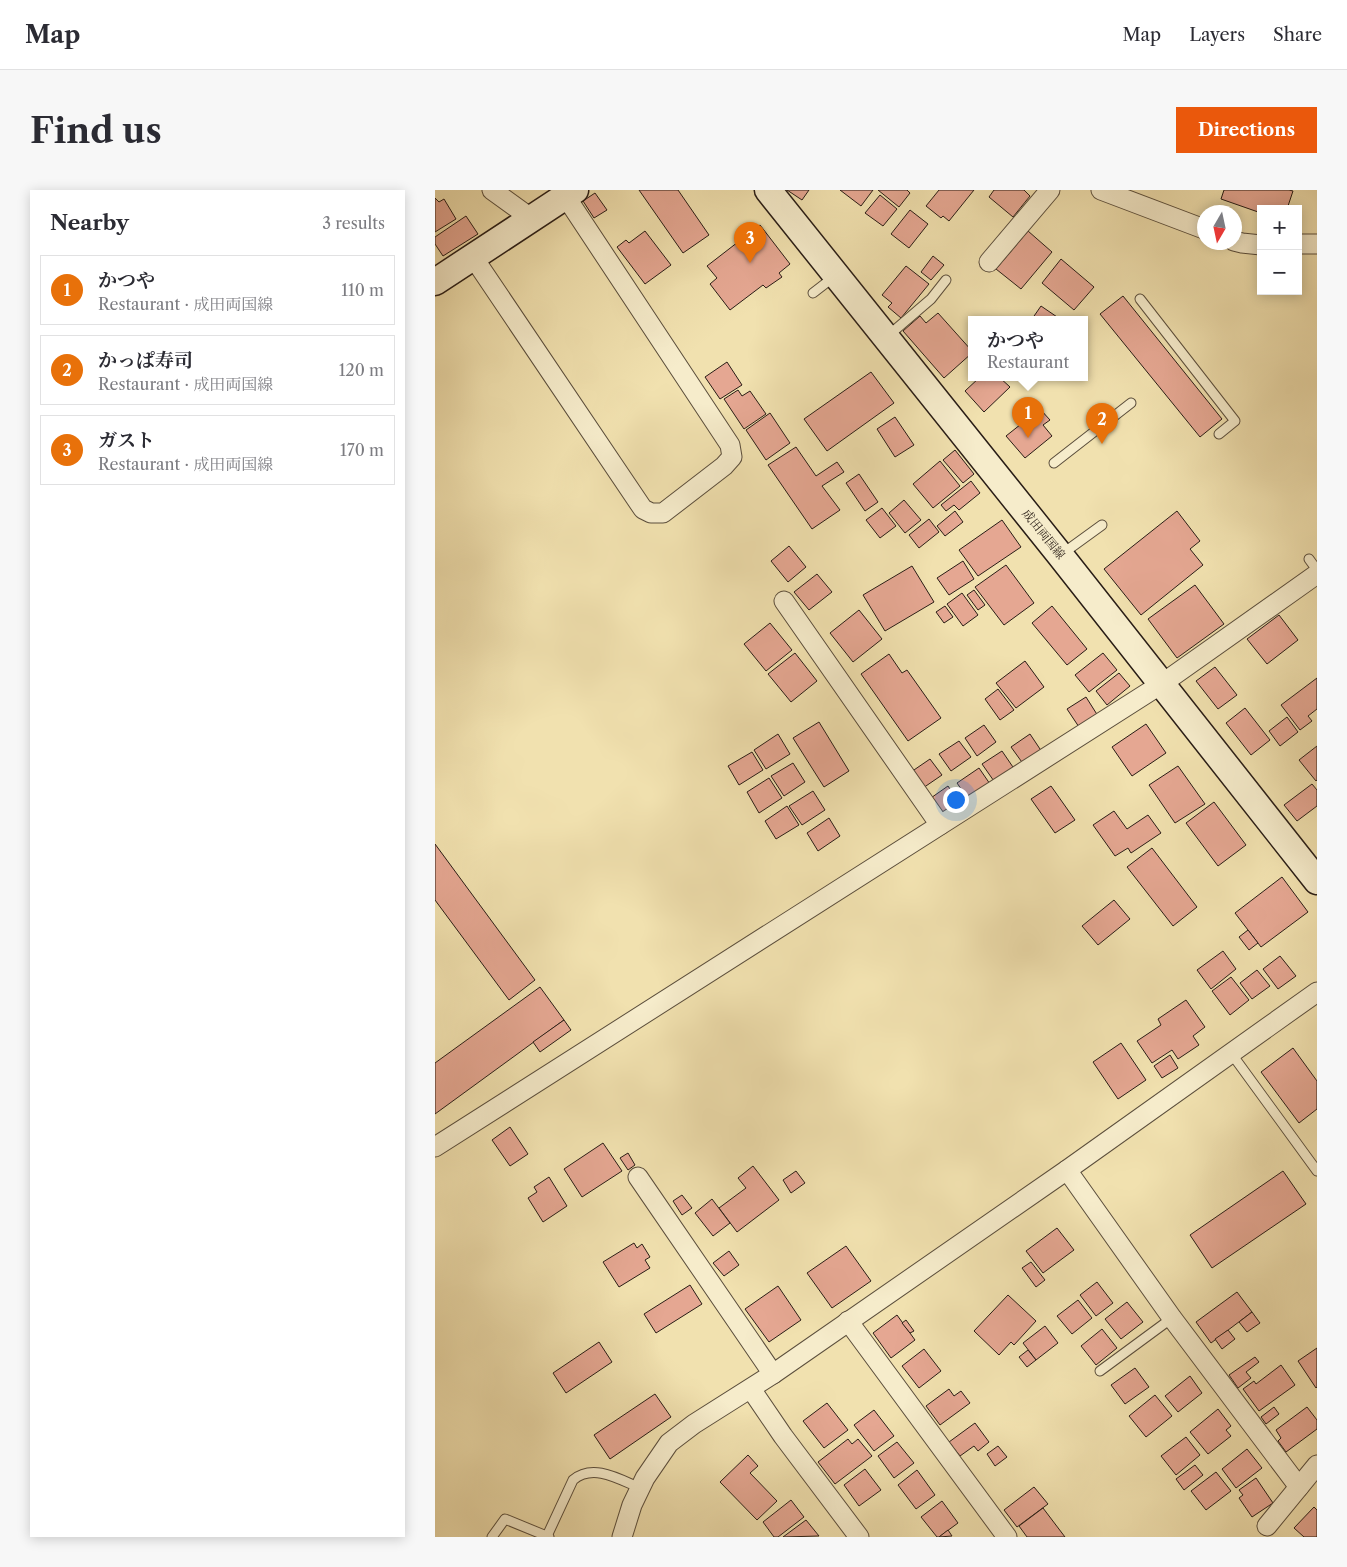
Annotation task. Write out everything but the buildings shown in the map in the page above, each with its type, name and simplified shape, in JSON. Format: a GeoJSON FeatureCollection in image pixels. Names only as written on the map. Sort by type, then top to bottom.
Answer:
{"type":"FeatureCollection","features":[{"type":"Feature","properties":{"kind":"main road","name":"成田両国線"},"geometry":{"type":"LineString","coordinates":[[768,190],[1163,683],[1253,802],[1317,881]]}},
{"type":"Feature","properties":{"kind":"main road"},"geometry":{"type":"LineString","coordinates":[[435,282],[571,193]]}},
{"type":"Feature","properties":{"kind":"street"},"geometry":{"type":"LineString","coordinates":[[492,190],[532,219]]}},
{"type":"Feature","properties":{"kind":"street"},"geometry":{"type":"LineString","coordinates":[[989,262],[1050,190]]}},
{"type":"Feature","properties":{"kind":"street"},"geometry":{"type":"LineString","coordinates":[[1101,190],[1197,226]]}},
{"type":"Feature","properties":{"kind":"street"},"geometry":{"type":"LineString","coordinates":[[473,257],[643,509],[651,513],[663,513],[725,466],[732,457],[730,445],[571,193]]}},
{"type":"Feature","properties":{"kind":"street"},"geometry":{"type":"LineString","coordinates":[[1242,243],[1257,245]]}},
{"type":"Feature","properties":{"kind":"street"},"geometry":{"type":"LineString","coordinates":[[1302,244],[1317,244]]}},
{"type":"Feature","properties":{"kind":"street"},"geometry":{"type":"LineString","coordinates":[[435,1147],[1163,683],[1313,567]]}},
{"type":"Feature","properties":{"kind":"street"},"geometry":{"type":"LineString","coordinates":[[783,601],[940,825]]}},
{"type":"Feature","properties":{"kind":"street"},"geometry":{"type":"LineString","coordinates":[[622,1537],[645,1478],[669,1444],[694,1424],[773,1374],[1067,1170],[1317,992]]}},
{"type":"Feature","properties":{"kind":"street"},"geometry":{"type":"LineString","coordinates":[[1067,1170],[1172,1318],[1299,1487]]}},
{"type":"Feature","properties":{"kind":"street"},"geometry":{"type":"LineString","coordinates":[[638,1177],[773,1374]]}},
{"type":"Feature","properties":{"kind":"street"},"geometry":{"type":"LineString","coordinates":[[849,1321],[1007,1537]]}},
{"type":"Feature","properties":{"kind":"street"},"geometry":{"type":"LineString","coordinates":[[751,1389],[783,1436],[859,1537]]}},
{"type":"Feature","properties":{"kind":"street"},"geometry":{"type":"LineString","coordinates":[[1267,1526],[1317,1465]]}},
{"type":"Feature","properties":{"kind":"lane"},"geometry":{"type":"LineString","coordinates":[[813,293],[836,276]]}},
{"type":"Feature","properties":{"kind":"lane"},"geometry":{"type":"LineString","coordinates":[[885,338],[931,299],[946,280]]}},
{"type":"Feature","properties":{"kind":"lane"},"geometry":{"type":"LineString","coordinates":[[1140,299],[1235,421],[1219,434]]}},
{"type":"Feature","properties":{"kind":"lane"},"geometry":{"type":"LineString","coordinates":[[1054,463],[1131,403]]}},
{"type":"Feature","properties":{"kind":"lane"},"geometry":{"type":"LineString","coordinates":[[1061,555],[1102,525]]}},
{"type":"Feature","properties":{"kind":"lane"},"geometry":{"type":"LineString","coordinates":[[1313,567],[1317,570]]}},
{"type":"Feature","properties":{"kind":"lane"},"geometry":{"type":"LineString","coordinates":[[1231,1053],[1317,1171]]}},
{"type":"Feature","properties":{"kind":"lane"},"geometry":{"type":"LineString","coordinates":[[1100,1372],[1172,1318]]}},
{"type":"Feature","properties":{"kind":"lane"},"geometry":{"type":"LineString","coordinates":[[492,1537],[505,1519],[548,1536],[573,1480],[580,1474],[595,1472],[607,1474],[640,1488]]}},
{"type":"Feature","properties":{"kind":"place","name":"ガスト"},"geometry":{"type":"Point","coordinates":[750,263]}},
{"type":"Feature","properties":{"kind":"place","name":"かつや"},"geometry":{"type":"Point","coordinates":[1028,438]}},
{"type":"Feature","properties":{"kind":"place","name":"かっぱ寿司"},"geometry":{"type":"Point","coordinates":[1102,444]}}]}
